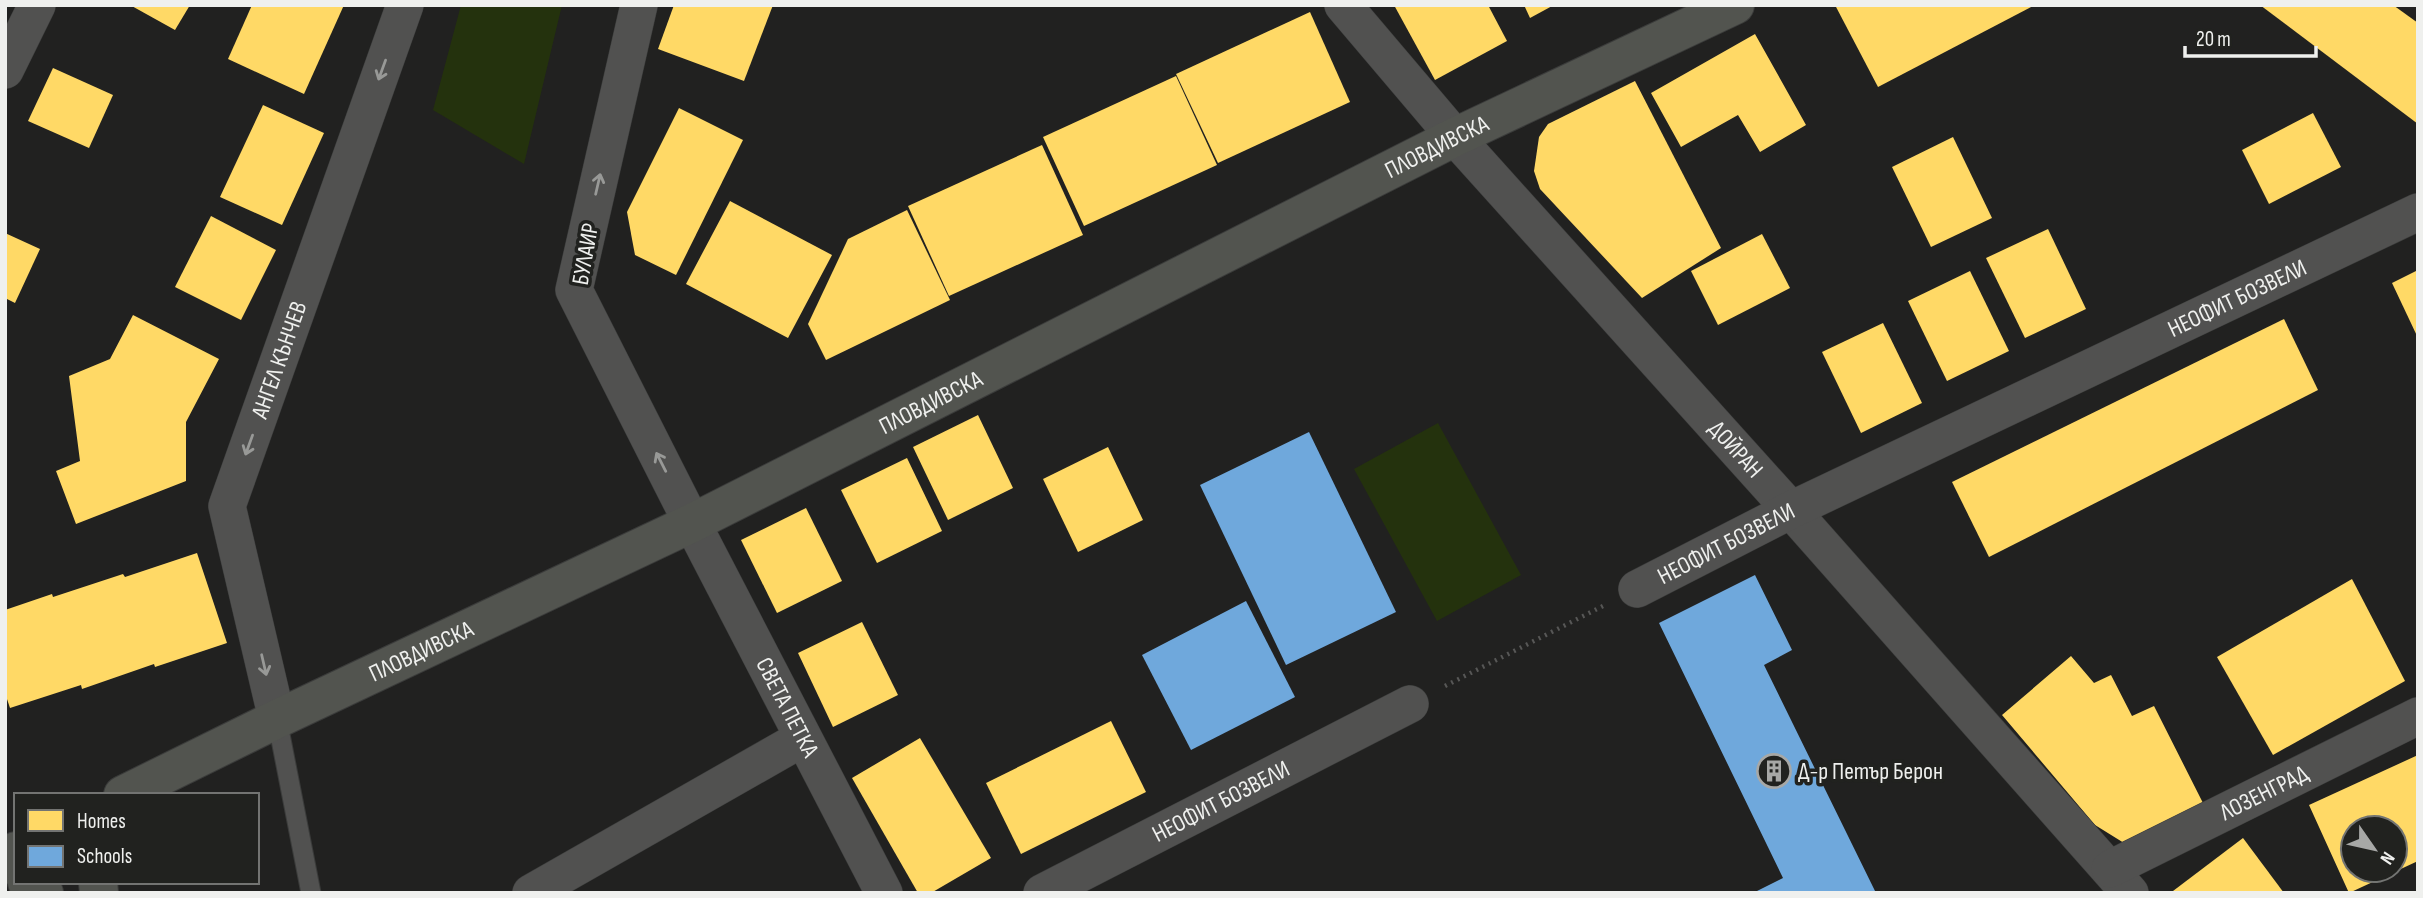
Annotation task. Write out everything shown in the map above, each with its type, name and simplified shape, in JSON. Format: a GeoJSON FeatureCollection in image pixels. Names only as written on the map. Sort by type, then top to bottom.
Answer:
{"type":"FeatureCollection","features":[{"type":"Feature","properties":{"kind":"street"},"geometry":{"type":"LineString","coordinates":[[5,70],[37,5]]}},
{"type":"Feature","properties":{"kind":"street","name":"АНГЕЛ КЪНЧЕВ"},"geometry":{"type":"LineString","coordinates":[[277,719],[227,506],[405,5]]}},
{"type":"Feature","properties":{"kind":"street","name":"БУЛАИР"},"geometry":{"type":"LineString","coordinates":[[639,5],[575,290],[692,523]]}},
{"type":"Feature","properties":{"kind":"street","name":"ДОЙРАН"},"geometry":{"type":"LineString","coordinates":[[1343,5],[1454,137],[1791,510],[2120,881]]}},
{"type":"Feature","properties":{"kind":"street","name":"ПЛОВДИВСКА"},"geometry":{"type":"LineString","coordinates":[[127,793],[277,719],[692,523],[1454,137],[1735,5]]}},
{"type":"Feature","properties":{"kind":"street","name":"НЕОФИТ БОЗВЕЛИ"},"geometry":{"type":"LineString","coordinates":[[1637,589],[1791,510],[2418,212]]}},
{"type":"Feature","properties":{"kind":"street","name":"СВЕТА ПЕТКА"},"geometry":{"type":"LineString","coordinates":[[692,523],[884,893]]}},
{"type":"Feature","properties":{"kind":"street","name":"НЕОФИТ БОЗВЕЛИ"},"geometry":{"type":"LineString","coordinates":[[1042,893],[1410,704]]}},
{"type":"Feature","properties":{"kind":"street","name":"ЛОЗЕНГРАД"},"geometry":{"type":"LineString","coordinates":[[2120,881],[2418,716]]}},
{"type":"Feature","properties":{"kind":"street"},"geometry":{"type":"LineString","coordinates":[[531,893],[803,738]]}},
{"type":"Feature","properties":{"kind":"lane"},"geometry":{"type":"LineString","coordinates":[[277,719],[312,893]]}},
{"type":"Feature","properties":{"kind":"path","name":"НЕОФИТ БОЗВЕЛИ"},"geometry":{"type":"LineString","coordinates":[[1410,704],[1637,589]]}},
{"type":"Feature","properties":{"kind":"green space"},"geometry":{"type":"Polygon","coordinates":[[[461,5],[562,5],[524,164],[433,110],[461,5]]]}},
{"type":"Feature","properties":{"kind":"green space"},"geometry":{"type":"Polygon","coordinates":[[[1438,423],[1521,575],[1437,621],[1354,469],[1438,423]]]}},
{"type":"Feature","properties":{"kind":"building: Homes"},"geometry":{"type":"Polygon","coordinates":[[[130,5],[190,5],[175,30],[130,5]]]}},
{"type":"Feature","properties":{"kind":"building: Homes"},"geometry":{"type":"Polygon","coordinates":[[[252,5],[344,5],[304,94],[228,59],[252,5]]]}},
{"type":"Feature","properties":{"kind":"building: Homes"},"geometry":{"type":"Polygon","coordinates":[[[674,5],[773,5],[744,81],[658,49],[674,5]]]}},
{"type":"Feature","properties":{"kind":"building: Homes"},"geometry":{"type":"Polygon","coordinates":[[[1394,5],[1488,5],[1507,41],[1435,80],[1394,5]]]}},
{"type":"Feature","properties":{"kind":"building: Homes"},"geometry":{"type":"Polygon","coordinates":[[[1524,5],[1554,5],[1530,18],[1524,5]]]}},
{"type":"Feature","properties":{"kind":"building: Homes"},"geometry":{"type":"Polygon","coordinates":[[[1835,5],[2035,5],[1878,87],[1835,5]]]}},
{"type":"Feature","properties":{"kind":"building: Homes"},"geometry":{"type":"Polygon","coordinates":[[[2260,5],[2393,5],[2418,23],[2418,124],[2260,5]]]}},
{"type":"Feature","properties":{"kind":"building: Homes"},"geometry":{"type":"Polygon","coordinates":[[[1310,12],[1350,102],[1218,163],[1176,74],[1310,12]]]}},
{"type":"Feature","properties":{"kind":"building: Homes"},"geometry":{"type":"Polygon","coordinates":[[[1755,34],[1806,125],[1760,152],[1738,115],[1681,147],[1651,93],[1755,34]]]}},
{"type":"Feature","properties":{"kind":"building: Homes"},"geometry":{"type":"Polygon","coordinates":[[[53,68],[113,95],[89,148],[28,121],[53,68]]]}},
{"type":"Feature","properties":{"kind":"building: Homes"},"geometry":{"type":"Polygon","coordinates":[[[1176,76],[1217,165],[1084,226],[1043,137],[1176,76]]]}},
{"type":"Feature","properties":{"kind":"building: Homes"},"geometry":{"type":"Polygon","coordinates":[[[1635,81],[1721,248],[1642,298],[1540,189],[1534,171],[1539,137],[1548,124],[1635,81]]]}},
{"type":"Feature","properties":{"kind":"building: Homes"},"geometry":{"type":"Polygon","coordinates":[[[263,105],[324,133],[282,225],[220,197],[263,105]]]}},
{"type":"Feature","properties":{"kind":"building: Homes"},"geometry":{"type":"Polygon","coordinates":[[[679,108],[743,140],[676,275],[635,255],[627,212],[679,108]]]}},
{"type":"Feature","properties":{"kind":"building: Homes"},"geometry":{"type":"Polygon","coordinates":[[[2313,113],[2341,167],[2269,204],[2242,150],[2313,113]]]}},
{"type":"Feature","properties":{"kind":"building: Homes"},"geometry":{"type":"Polygon","coordinates":[[[1953,137],[1992,218],[1931,247],[1892,167],[1953,137]]]}},
{"type":"Feature","properties":{"kind":"building: Homes"},"geometry":{"type":"Polygon","coordinates":[[[1042,145],[1083,235],[949,296],[908,206],[1042,145]]]}},
{"type":"Feature","properties":{"kind":"building: Homes"},"geometry":{"type":"Polygon","coordinates":[[[730,201],[832,255],[788,338],[686,284],[730,201]]]}},
{"type":"Feature","properties":{"kind":"building: Homes"},"geometry":{"type":"Polygon","coordinates":[[[907,210],[950,300],[826,360],[808,324],[848,239],[907,210]]]}},
{"type":"Feature","properties":{"kind":"building: Homes"},"geometry":{"type":"Polygon","coordinates":[[[211,216],[276,250],[241,320],[175,287],[211,216]]]}},
{"type":"Feature","properties":{"kind":"building: Homes"},"geometry":{"type":"Polygon","coordinates":[[[2048,229],[2086,309],[2025,338],[1986,258],[2048,229]]]}},
{"type":"Feature","properties":{"kind":"building: Homes"},"geometry":{"type":"Polygon","coordinates":[[[5,233],[40,249],[15,303],[5,298],[5,233]]]}},
{"type":"Feature","properties":{"kind":"building: Homes"},"geometry":{"type":"Polygon","coordinates":[[[1762,234],[1790,288],[1718,325],[1691,271],[1762,234]]]}},
{"type":"Feature","properties":{"kind":"building: Homes"},"geometry":{"type":"Polygon","coordinates":[[[2418,270],[2418,338],[2392,283],[2418,270]]]}},
{"type":"Feature","properties":{"kind":"building: Homes"},"geometry":{"type":"Polygon","coordinates":[[[1970,271],[2009,351],[1947,381],[1908,301],[1970,271]]]}},
{"type":"Feature","properties":{"kind":"building: Homes"},"geometry":{"type":"Polygon","coordinates":[[[133,315],[219,359],[186,422],[186,481],[76,524],[56,471],[80,461],[69,376],[110,359],[133,315]]]}},
{"type":"Feature","properties":{"kind":"building: Homes"},"geometry":{"type":"Polygon","coordinates":[[[2284,319],[2318,390],[1989,557],[1952,482],[2284,319]]]}},
{"type":"Feature","properties":{"kind":"building: Homes"},"geometry":{"type":"Polygon","coordinates":[[[1883,323],[1922,403],[1861,433],[1822,352],[1883,323]]]}},
{"type":"Feature","properties":{"kind":"building: Homes"},"geometry":{"type":"Polygon","coordinates":[[[978,415],[1013,488],[948,520],[913,447],[978,415]]]}},
{"type":"Feature","properties":{"kind":"building: Homes"},"geometry":{"type":"Polygon","coordinates":[[[1108,447],[1143,520],[1078,552],[1043,479],[1108,447]]]}},
{"type":"Feature","properties":{"kind":"building: Homes"},"geometry":{"type":"Polygon","coordinates":[[[907,458],[942,531],[877,563],[841,490],[907,458]]]}},
{"type":"Feature","properties":{"kind":"building: Homes"},"geometry":{"type":"Polygon","coordinates":[[[806,508],[842,581],[777,613],[741,540],[806,508]]]}},
{"type":"Feature","properties":{"kind":"building: Homes"},"geometry":{"type":"Polygon","coordinates":[[[197,553],[227,643],[82,689],[81,685],[10,708],[5,693],[5,610],[123,574],[125,577],[197,553]]]}},
{"type":"Feature","properties":{"kind":"building: Homes"},"geometry":{"type":"Polygon","coordinates":[[[2352,579],[2405,681],[2273,755],[2217,657],[2352,579]]]}},
{"type":"Feature","properties":{"kind":"building: Homes"},"geometry":{"type":"Polygon","coordinates":[[[862,622],[898,695],[833,727],[798,653],[862,622]]]}},
{"type":"Feature","properties":{"kind":"building: Homes"},"geometry":{"type":"Polygon","coordinates":[[[2071,656],[2094,683],[2111,675],[2132,716],[2154,706],[2203,803],[2124,843],[2095,825],[2002,715],[2071,656]]]}},
{"type":"Feature","properties":{"kind":"building: Homes"},"geometry":{"type":"Polygon","coordinates":[[[1111,721],[1146,792],[1021,854],[986,783],[1111,721]]]}},
{"type":"Feature","properties":{"kind":"building: Homes"},"geometry":{"type":"Polygon","coordinates":[[[920,738],[991,858],[931,893],[918,893],[852,778],[920,738]]]}},
{"type":"Feature","properties":{"kind":"building: Homes"},"geometry":{"type":"Polygon","coordinates":[[[2418,755],[2418,861],[2409,865],[2409,814],[2339,814],[2339,871],[2309,805],[2418,755]]]}},
{"type":"Feature","properties":{"kind":"building: Homes"},"geometry":{"type":"Polygon","coordinates":[[[2243,838],[2284,893],[2173,891],[2243,838]]]}},
{"type":"Feature","properties":{"kind":"building: Homes"},"geometry":{"type":"Polygon","coordinates":[[[2345,884],[2368,884],[2349,893],[2345,884]]]}},
{"type":"Feature","properties":{"kind":"building: Schools"},"geometry":{"type":"Polygon","coordinates":[[[1309,432],[1396,612],[1286,665],[1200,485],[1309,432]]]}},
{"type":"Feature","properties":{"kind":"building: Schools","name":"Д-р Петър Берон"},"geometry":{"type":"Polygon","coordinates":[[[1755,575],[1792,650],[1764,665],[1876,893],[1753,893],[1783,878],[1659,623],[1755,575]]]}},
{"type":"Feature","properties":{"kind":"building: Schools"},"geometry":{"type":"Polygon","coordinates":[[[1246,601],[1295,697],[1191,750],[1142,655],[1246,601]]]}},
{"type":"Feature","properties":{"kind":"place","name":"Д-р Петър Берон"},"geometry":{"type":"Point","coordinates":[1774,771]}}]}
